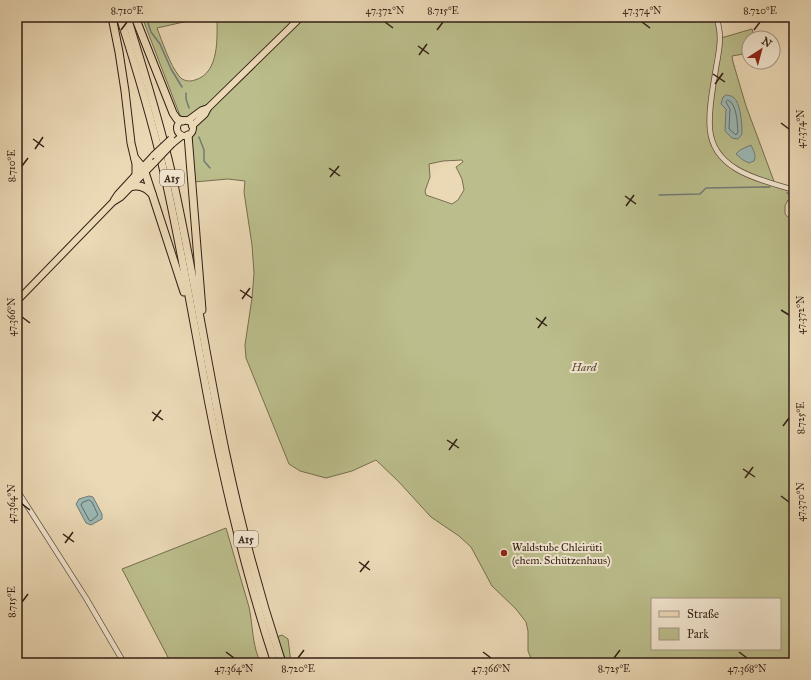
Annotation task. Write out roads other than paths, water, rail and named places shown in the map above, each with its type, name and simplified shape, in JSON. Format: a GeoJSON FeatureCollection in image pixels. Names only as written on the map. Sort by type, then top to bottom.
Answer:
{"type":"FeatureCollection","features":[{"type":"Feature","properties":{"kind":"highway"},"geometry":{"type":"LineString","coordinates":[[112,17],[124,85],[131,143],[137,168],[136,174]]}},
{"type":"Feature","properties":{"kind":"highway","name":"A15"},"geometry":{"type":"LineString","coordinates":[[120,17],[156,140],[174,222],[219,451],[238,534],[252,588],[276,663]]}},
{"type":"Feature","properties":{"kind":"highway","name":"A15"},"geometry":{"type":"LineString","coordinates":[[127,17],[166,151],[179,208],[225,450],[242,526],[257,583],[282,663]]}},
{"type":"Feature","properties":{"kind":"highway"},"geometry":{"type":"LineString","coordinates":[[135,17],[173,113],[177,119],[187,123]]}},
{"type":"Feature","properties":{"kind":"highway"},"geometry":{"type":"LineString","coordinates":[[183,134],[204,342]]}},
{"type":"Feature","properties":{"kind":"highway"},"geometry":{"type":"LineString","coordinates":[[135,158],[144,170],[194,323]]}},
{"type":"Feature","properties":{"kind":"highway"},"geometry":{"type":"LineString","coordinates":[[130,187],[140,186],[148,189],[152,194]]}},
{"type":"Feature","properties":{"kind":"main road"},"geometry":{"type":"LineString","coordinates":[[183,134],[178,125],[187,123],[205,114],[208,108],[302,17]]}},
{"type":"Feature","properties":{"kind":"main road"},"geometry":{"type":"LineString","coordinates":[[113,202],[121,197],[130,187],[154,155],[183,134],[191,132],[187,123]]}},
{"type":"Feature","properties":{"kind":"main road"},"geometry":{"type":"LineString","coordinates":[[17,301],[113,202],[118,194],[136,174],[155,162],[172,141]]}},
{"type":"Feature","properties":{"kind":"street"},"geometry":{"type":"LineString","coordinates":[[716,17],[720,32],[720,45],[710,124],[711,136],[715,147],[725,161],[740,171],[758,179],[794,190]]}},
{"type":"Feature","properties":{"kind":"street"},"geometry":{"type":"LineString","coordinates":[[17,490],[124,663]]}},
{"type":"Feature","properties":{"kind":"water"},"geometry":{"type":"Polygon","coordinates":[[[726,95],[736,100],[738,104],[742,134],[738,139],[732,138],[725,131],[726,109],[721,104],[723,97],[726,95]]]}},
{"type":"Feature","properties":{"kind":"water"},"geometry":{"type":"Polygon","coordinates":[[[751,145],[755,157],[754,161],[749,163],[736,154],[740,150],[751,145]]]}},
{"type":"Feature","properties":{"kind":"water"},"geometry":{"type":"Polygon","coordinates":[[[89,496],[93,497],[102,514],[102,519],[91,525],[86,523],[76,504],[79,499],[89,496]]]}},
{"type":"Feature","properties":{"kind":"waterway"},"geometry":{"type":"LineString","coordinates":[[146,17],[151,32],[160,44],[171,69],[182,87]]}},
{"type":"Feature","properties":{"kind":"waterway"},"geometry":{"type":"LineString","coordinates":[[186,93],[189,108]]}},
{"type":"Feature","properties":{"kind":"waterway"},"geometry":{"type":"LineString","coordinates":[[199,137],[204,150],[204,161],[210,168]]}},
{"type":"Feature","properties":{"kind":"waterway"},"geometry":{"type":"LineString","coordinates":[[659,195],[700,194],[706,188],[770,187]]}},
{"type":"Feature","properties":{"kind":"waterway"},"geometry":{"type":"LineString","coordinates":[[787,193],[794,195]]}},
{"type":"Feature","properties":{"kind":"place","name":"Waldstube Chleirüti (ehem. Schützenhaus)"},"geometry":{"type":"Point","coordinates":[504,553]}},
{"type":"Feature","properties":{"kind":"park label","name":"Hard"},"geometry":{"type":"Point","coordinates":[584,367]}}]}
